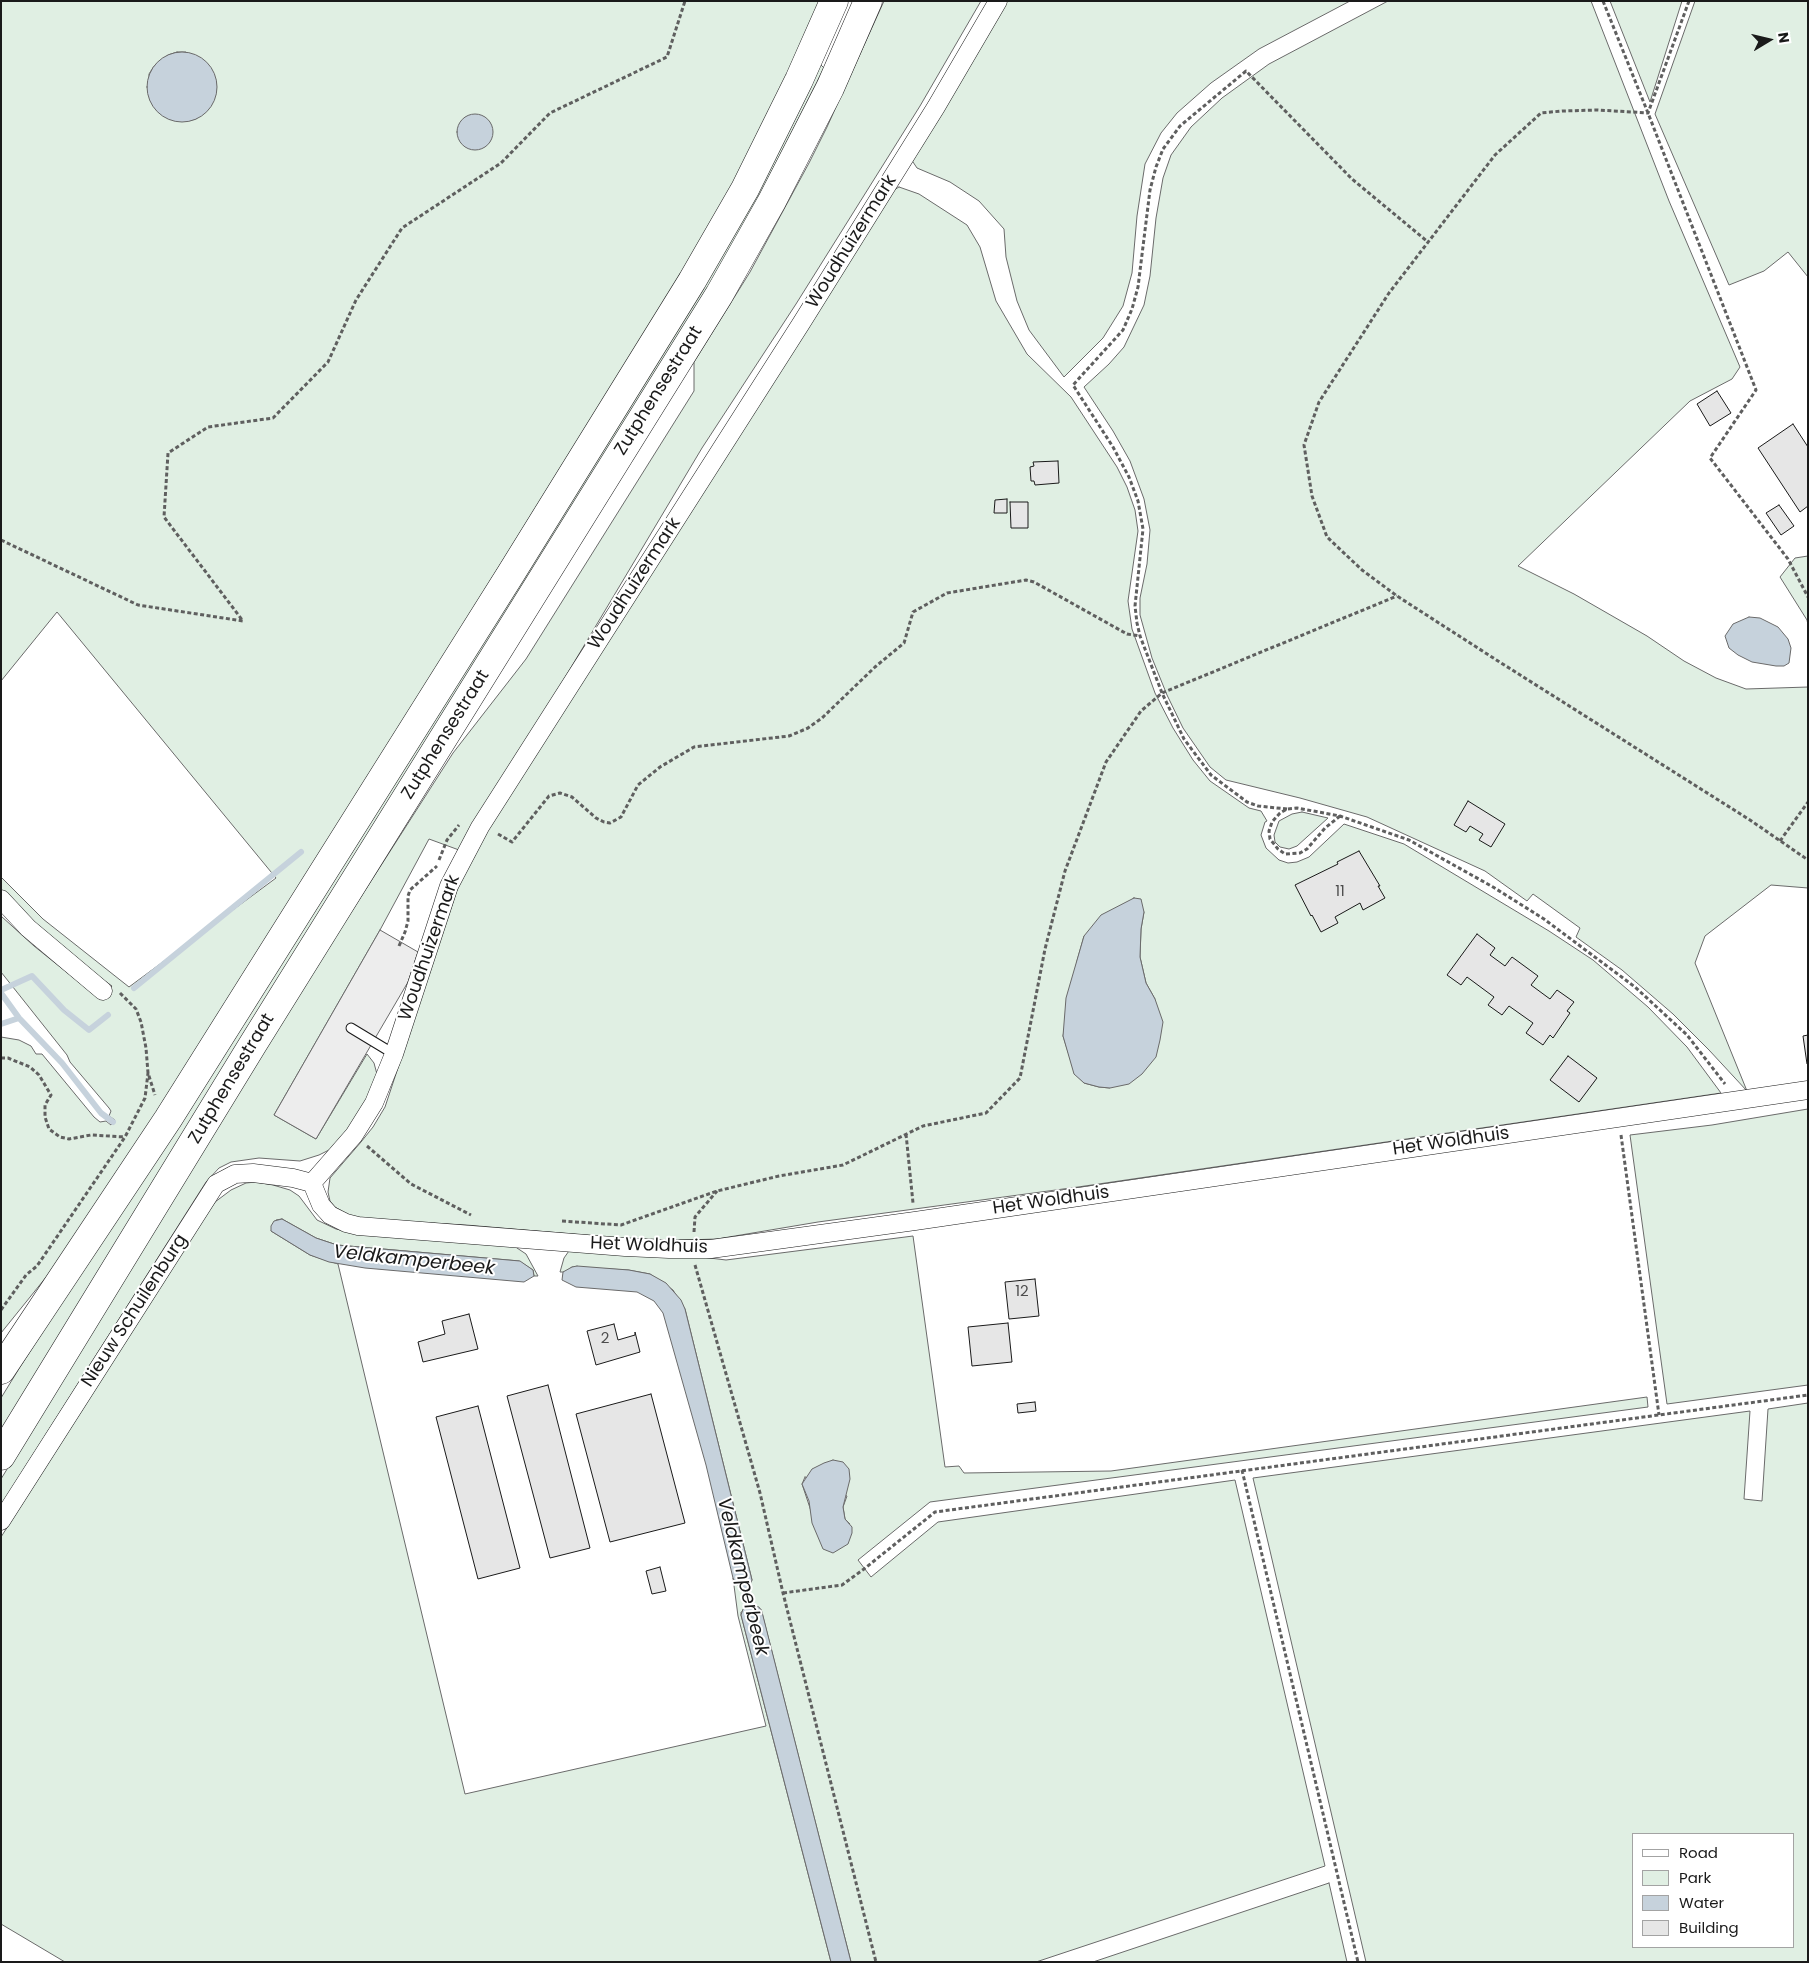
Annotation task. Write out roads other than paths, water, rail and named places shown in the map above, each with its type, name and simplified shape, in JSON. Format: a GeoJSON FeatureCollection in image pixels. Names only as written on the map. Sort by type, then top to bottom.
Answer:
{"type":"FeatureCollection","features":[{"type":"Feature","properties":{"kind":"main road","name":"Zutphensestraat"},"geometry":{"type":"LineString","coordinates":[[1,1370],[173,1110],[692,282],[745,189],[799,80],[834,1]]}},
{"type":"Feature","properties":{"kind":"main road","name":"Zutphensestraat"},"geometry":{"type":"LineString","coordinates":[[1,1456],[258,1036],[719,295],[772,202],[830,88],[868,1]]}},
{"type":"Feature","properties":{"kind":"street","name":"Woudhuizermark"},"geometry":{"type":"LineString","coordinates":[[312,1183],[354,1135],[374,1103],[394,1054],[449,886],[480,827],[797,330],[936,106],[998,1]]}},
{"type":"Feature","properties":{"kind":"street"},"geometry":{"type":"LineString","coordinates":[[1,899],[48,945],[103,990]]}},
{"type":"Feature","properties":{"kind":"street","name":"Het Woldhuis"},"geometry":{"type":"LineString","coordinates":[[312,1183],[321,1205],[330,1215],[346,1223],[358,1226],[625,1247],[692,1250],[729,1247],[915,1221],[1808,1090]]}},
{"type":"Feature","properties":{"kind":"street","name":"Nieuw Schuilenburg"},"geometry":{"type":"LineString","coordinates":[[1,1521],[216,1184],[235,1174],[253,1173],[293,1178],[312,1183]]}},
{"type":"Feature","properties":{"kind":"lane"},"geometry":{"type":"LineString","coordinates":[[351,1028],[394,1054]]}},
{"type":"Feature","properties":{"kind":"water"},"geometry":{"type":"Polygon","coordinates":[[[182,52],[201,58],[211,68],[217,87],[211,106],[201,116],[182,122],[163,116],[153,106],[147,87],[153,68],[163,58],[182,52]]]}},
{"type":"Feature","properties":{"kind":"water"},"geometry":{"type":"Polygon","coordinates":[[[475,114],[482,115],[488,119],[492,125],[492,139],[488,145],[482,149],[475,150],[468,149],[462,145],[458,139],[457,132],[458,125],[462,119],[468,115],[475,114]]]}},
{"type":"Feature","properties":{"kind":"water"},"geometry":{"type":"Polygon","coordinates":[[[1749,617],[1760,618],[1778,627],[1788,639],[1791,648],[1789,663],[1784,666],[1776,666],[1752,662],[1729,648],[1725,636],[1733,624],[1749,617]]]}},
{"type":"Feature","properties":{"kind":"water"},"geometry":{"type":"Polygon","coordinates":[[[1134,898],[1141,899],[1144,912],[1140,957],[1146,983],[1155,999],[1163,1022],[1160,1040],[1156,1057],[1142,1074],[1129,1084],[1110,1088],[1099,1087],[1084,1083],[1074,1074],[1063,1036],[1066,998],[1084,936],[1101,915],[1134,898]]]}},
{"type":"Feature","properties":{"kind":"water"},"geometry":{"type":"Polygon","coordinates":[[[282,1219],[316,1238],[337,1245],[520,1261],[533,1270],[534,1276],[524,1282],[365,1268],[329,1262],[310,1255],[271,1231],[274,1221],[282,1219]]]}},
{"type":"Feature","properties":{"kind":"water"},"geometry":{"type":"Polygon","coordinates":[[[577,1266],[629,1270],[650,1274],[666,1283],[681,1300],[685,1309],[752,1580],[749,1587],[741,1588],[733,1578],[706,1465],[663,1313],[654,1301],[637,1292],[576,1287],[562,1280],[563,1272],[577,1266]]]}},
{"type":"Feature","properties":{"kind":"water"},"geometry":{"type":"Polygon","coordinates":[[[833,1460],[843,1462],[849,1469],[850,1479],[843,1507],[845,1519],[852,1527],[852,1533],[848,1544],[833,1553],[823,1549],[812,1523],[809,1501],[802,1484],[812,1469],[833,1460]]]}},
{"type":"Feature","properties":{"kind":"water"},"geometry":{"type":"Polygon","coordinates":[[[754,1606],[759,1607],[762,1612],[851,1962],[831,1962],[741,1615],[743,1609],[754,1606]]]}},
{"type":"Feature","properties":{"kind":"waterway"},"geometry":{"type":"LineString","coordinates":[[134,988],[301,852]]}},
{"type":"Feature","properties":{"kind":"waterway"},"geometry":{"type":"LineString","coordinates":[[1,990],[32,976],[64,1010],[89,1030],[108,1015]]}},
{"type":"Feature","properties":{"kind":"waterway","name":"Veldkamperbeek"},"geometry":{"type":"LineString","coordinates":[[1,993],[19,1018],[62,1063],[101,1113],[113,1122]]}},
{"type":"Feature","properties":{"kind":"waterway"},"geometry":{"type":"LineString","coordinates":[[1,1024],[19,1018]]}},
{"type":"Feature","properties":{"kind":"waterway","name":"Veldkamperbeek"},"geometry":{"type":"LineString","coordinates":[[744,1581],[752,1613]]}}]}
